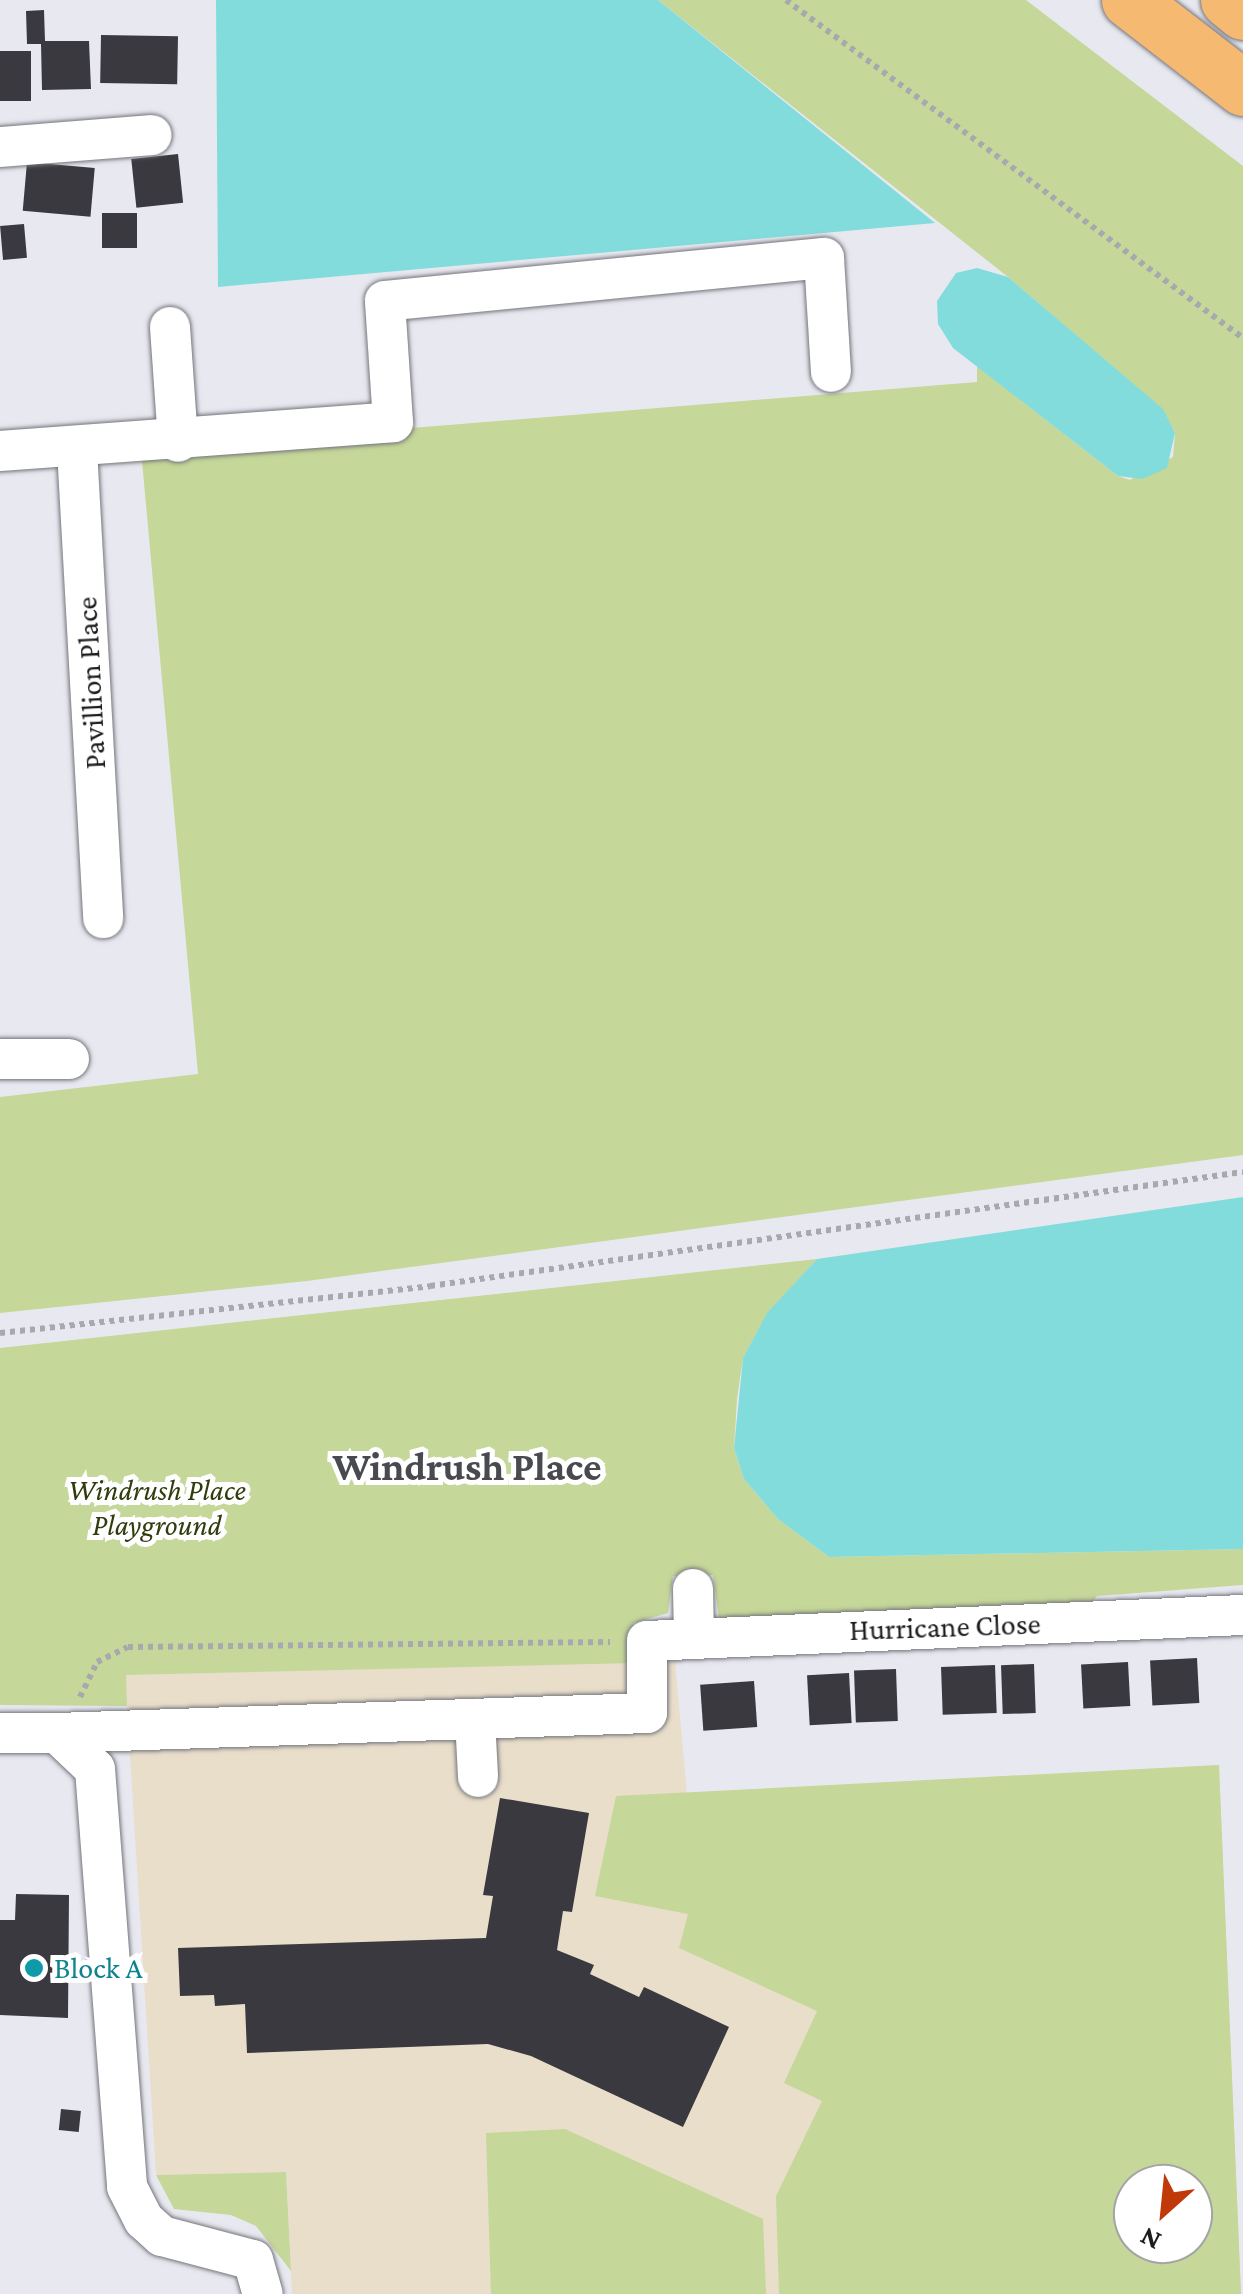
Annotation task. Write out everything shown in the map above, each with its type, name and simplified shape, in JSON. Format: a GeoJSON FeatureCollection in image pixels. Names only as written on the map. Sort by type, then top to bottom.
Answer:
{"type":"FeatureCollection","features":[{"type":"Feature","properties":{"kind":"highway"},"geometry":{"type":"LineString","coordinates":[[1129,0],[1243,88]]}},
{"type":"Feature","properties":{"kind":"highway"},"geometry":{"type":"LineString","coordinates":[[1228,0],[1243,12]]}},
{"type":"Feature","properties":{"kind":"street"},"geometry":{"type":"LineString","coordinates":[[0,147],[152,135]]}},
{"type":"Feature","properties":{"kind":"street"},"geometry":{"type":"LineString","coordinates":[[0,451],[178,442],[393,422],[385,300],[824,258],[831,372]]}},
{"type":"Feature","properties":{"kind":"street"},"geometry":{"type":"LineString","coordinates":[[170,327],[178,442]]}},
{"type":"Feature","properties":{"kind":"street","name":"Pavillion Place"},"geometry":{"type":"LineString","coordinates":[[76,449],[104,918]]}},
{"type":"Feature","properties":{"kind":"street"},"geometry":{"type":"LineString","coordinates":[[0,1059],[69,1059]]}},
{"type":"Feature","properties":{"kind":"street"},"geometry":{"type":"LineString","coordinates":[[693,1589],[694,1637]]}},
{"type":"Feature","properties":{"kind":"street","name":"Hurricane Close"},"geometry":{"type":"LineString","coordinates":[[646,1641],[1243,1614]]}},
{"type":"Feature","properties":{"kind":"street"},"geometry":{"type":"LineString","coordinates":[[0,1734],[647,1712],[646,1641]]}},
{"type":"Feature","properties":{"kind":"street"},"geometry":{"type":"LineString","coordinates":[[475,1720],[478,1777]]}},
{"type":"Feature","properties":{"kind":"street"},"geometry":{"type":"LineString","coordinates":[[69,1733],[96,1769],[102,1797],[128,2186],[144,2220],[162,2236],[253,2260],[263,2294]]}},
{"type":"Feature","properties":{"kind":"path"},"geometry":{"type":"LineString","coordinates":[[786,0],[1243,338]]}},
{"type":"Feature","properties":{"kind":"path"},"geometry":{"type":"LineString","coordinates":[[0,1334],[430,1286],[1243,1172]]}},
{"type":"Feature","properties":{"kind":"path"},"geometry":{"type":"LineString","coordinates":[[69,1733],[90,1671],[105,1655],[128,1647],[646,1641]]}},
{"type":"Feature","properties":{"kind":"shaded area"},"geometry":{"type":"Polygon","coordinates":[[[675,1661],[687,1793],[1219,1765],[1241,2294],[292,2294],[286,2172],[156,2175],[125,1675],[675,1661]]]}},
{"type":"Feature","properties":{"kind":"green space"},"geometry":{"type":"Polygon","coordinates":[[[658,0],[1026,0],[1243,166],[1243,1155],[307,1281],[0,1313],[0,1097],[198,1074],[141,450],[977,382],[977,366],[1118,476],[1130,480],[1173,457],[1175,433],[1162,409],[1008,277],[658,0]]]}},
{"type":"Feature","properties":{"kind":"green space","name":"Windrush Place Playground"},"geometry":{"type":"Polygon","coordinates":[[[817,1259],[767,1314],[743,1358],[734,1448],[744,1479],[778,1519],[829,1557],[1243,1549],[1243,1585],[1097,1596],[1088,1607],[719,1619],[713,1575],[673,1576],[668,1613],[633,1623],[634,1663],[126,1675],[127,1706],[0,1705],[0,1348],[817,1259]]]}},
{"type":"Feature","properties":{"kind":"green space"},"geometry":{"type":"Polygon","coordinates":[[[1219,1765],[1241,2294],[779,2294],[776,2196],[822,2101],[784,2083],[817,2011],[679,1948],[688,1914],[595,1896],[616,1796],[1219,1765]]]}},
{"type":"Feature","properties":{"kind":"green space"},"geometry":{"type":"Polygon","coordinates":[[[565,2129],[763,2219],[766,2294],[491,2294],[486,2133],[565,2129]]]}},
{"type":"Feature","properties":{"kind":"green space"},"geometry":{"type":"Polygon","coordinates":[[[286,2172],[291,2271],[256,2226],[231,2215],[174,2209],[156,2175],[286,2172]]]}},
{"type":"Feature","properties":{"kind":"water"},"geometry":{"type":"Polygon","coordinates":[[[216,0],[658,0],[935,223],[218,287],[216,0]]]}},
{"type":"Feature","properties":{"kind":"water"},"geometry":{"type":"Polygon","coordinates":[[[977,268],[1008,277],[1163,409],[1175,433],[1167,468],[1142,479],[1118,476],[953,348],[938,324],[937,301],[956,273],[977,268]]]}},
{"type":"Feature","properties":{"kind":"water"},"geometry":{"type":"Polygon","coordinates":[[[1243,1197],[1243,1549],[829,1557],[778,1519],[744,1479],[734,1448],[743,1358],[767,1313],[817,1259],[1243,1197]]]}},
{"type":"Feature","properties":{"kind":"building"},"geometry":{"type":"Polygon","coordinates":[[[44,10],[45,41],[89,41],[91,89],[42,90],[41,44],[27,44],[26,11],[44,10]]]}},
{"type":"Feature","properties":{"kind":"building"},"geometry":{"type":"Polygon","coordinates":[[[101,35],[178,36],[177,84],[100,83],[101,35]]]}},
{"type":"Feature","properties":{"kind":"building"},"geometry":{"type":"Polygon","coordinates":[[[0,51],[31,51],[31,101],[0,101],[0,51]]]}},
{"type":"Feature","properties":{"kind":"building"},"geometry":{"type":"Polygon","coordinates":[[[178,154],[183,203],[136,208],[131,159],[178,154]]]}},
{"type":"Feature","properties":{"kind":"building"},"geometry":{"type":"Polygon","coordinates":[[[27,162],[95,168],[90,217],[23,211],[27,162]]]}},
{"type":"Feature","properties":{"kind":"building"},"geometry":{"type":"Polygon","coordinates":[[[102,213],[137,213],[137,248],[102,248],[102,213]]]}},
{"type":"Feature","properties":{"kind":"building"},"geometry":{"type":"Polygon","coordinates":[[[24,224],[27,258],[3,260],[0,226],[24,224]]]}},
{"type":"Feature","properties":{"kind":"building"},"geometry":{"type":"Polygon","coordinates":[[[1197,1658],[1199,1703],[1152,1705],[1150,1660],[1197,1658]]]}},
{"type":"Feature","properties":{"kind":"building"},"geometry":{"type":"Polygon","coordinates":[[[1128,1662],[1130,1706],[1083,1708],[1081,1664],[1128,1662]]]}},
{"type":"Feature","properties":{"kind":"building"},"geometry":{"type":"Polygon","coordinates":[[[1034,1664],[1036,1713],[1003,1714],[1001,1665],[1034,1664]]]}},
{"type":"Feature","properties":{"kind":"building"},"geometry":{"type":"Polygon","coordinates":[[[995,1665],[997,1713],[943,1715],[941,1667],[995,1665]]]}},
{"type":"Feature","properties":{"kind":"building"},"geometry":{"type":"Polygon","coordinates":[[[896,1669],[898,1721],[856,1722],[854,1670],[896,1669]]]}},
{"type":"Feature","properties":{"kind":"building"},"geometry":{"type":"Polygon","coordinates":[[[849,1673],[852,1723],[810,1725],[807,1675],[849,1673]]]}},
{"type":"Feature","properties":{"kind":"building"},"geometry":{"type":"Polygon","coordinates":[[[754,1681],[757,1727],[703,1731],[700,1685],[754,1681]]]}},
{"type":"Feature","properties":{"kind":"building"},"geometry":{"type":"Polygon","coordinates":[[[500,1798],[589,1813],[572,1912],[563,1911],[557,1950],[594,1965],[590,1974],[639,1997],[644,1987],[729,2027],[683,2127],[531,2056],[488,2044],[247,2053],[245,2004],[215,2006],[214,1995],[180,1996],[178,1948],[486,1938],[493,1896],[483,1895],[500,1798]]]}},
{"type":"Feature","properties":{"kind":"building","name":"Block A"},"geometry":{"type":"Polygon","coordinates":[[[16,1894],[69,1895],[68,2018],[0,2015],[0,1920],[15,1920],[16,1894]]]}},
{"type":"Feature","properties":{"kind":"building"},"geometry":{"type":"Polygon","coordinates":[[[61,2109],[81,2111],[79,2132],[59,2130],[61,2109]]]}},
{"type":"Feature","properties":{"kind":"place","name":"Block A"},"geometry":{"type":"Point","coordinates":[34,1968]}},
{"type":"Feature","properties":{"kind":"district","name":"Windrush Place"},"geometry":{"type":"Point","coordinates":[467,1467]}}]}
